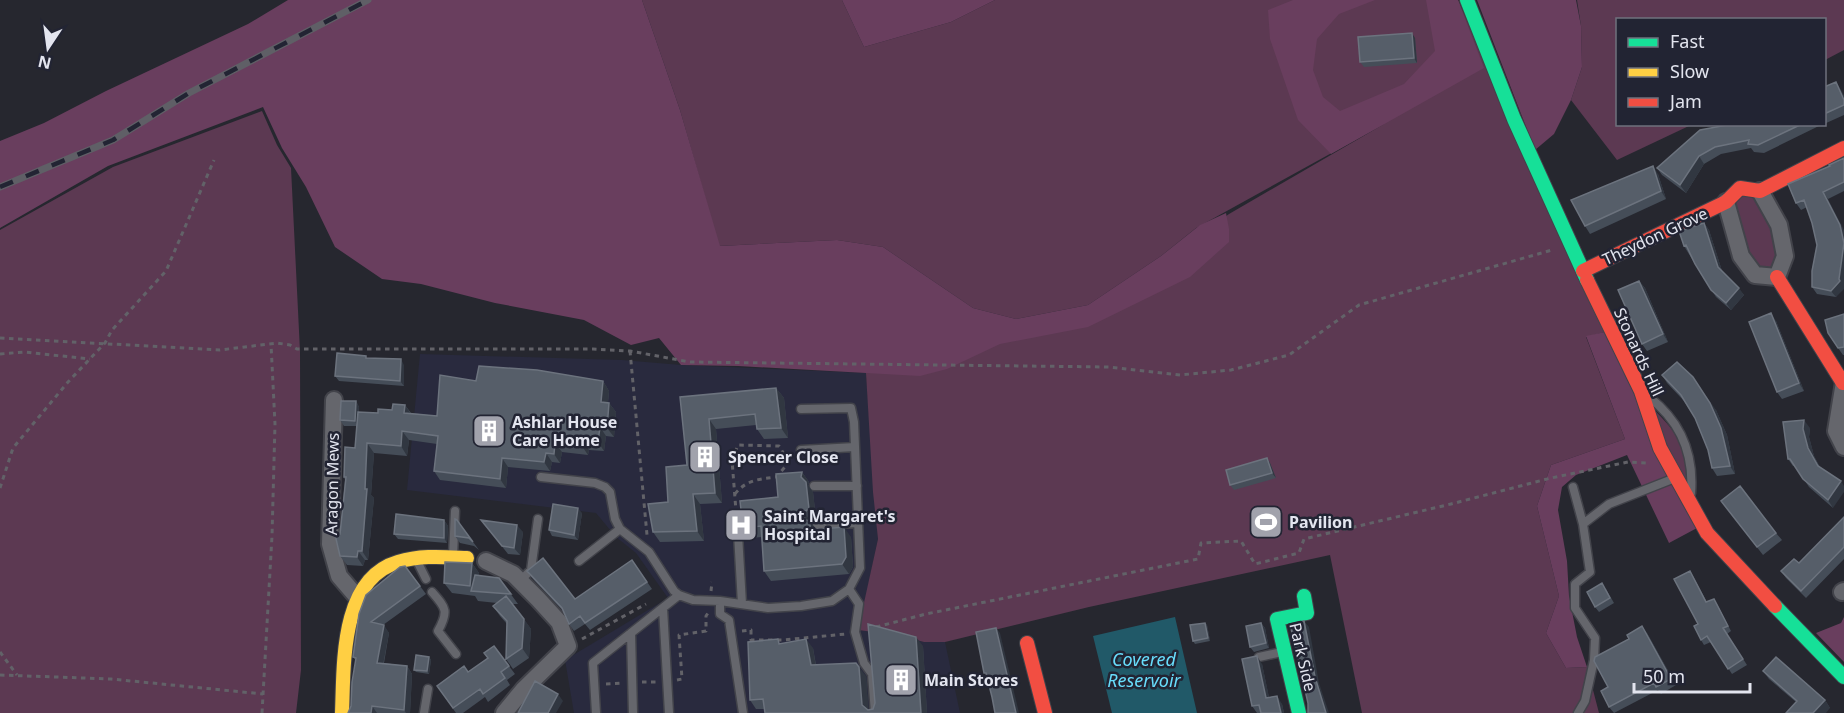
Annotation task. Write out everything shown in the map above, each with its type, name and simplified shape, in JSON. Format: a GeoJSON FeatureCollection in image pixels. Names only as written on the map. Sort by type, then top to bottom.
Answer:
{"type":"FeatureCollection","features":[{"type":"Feature","properties":{"kind":"street","name":"Stonards Hill"},"geometry":{"type":"LineString","coordinates":[[1467,0],[1514,119],[1641,391],[1660,448],[1676,478],[1707,533],[1844,677]]}},
{"type":"Feature","properties":{"kind":"street","name":"Theydon Grove"},"geometry":{"type":"LineString","coordinates":[[1583,271],[1726,202],[1740,188],[1760,191],[1844,148]]}},
{"type":"Feature","properties":{"kind":"street"},"geometry":{"type":"LineString","coordinates":[[1760,191],[1779,225],[1785,255],[1777,277],[1843,382],[1836,430],[1844,447]]}},
{"type":"Feature","properties":{"kind":"street","name":"Theydon Grove"},"geometry":{"type":"LineString","coordinates":[[1726,202],[1741,256],[1755,274],[1777,277]]}},
{"type":"Feature","properties":{"kind":"street","name":"Aragon Mews"},"geometry":{"type":"LineString","coordinates":[[334,400],[330,544],[339,576],[357,597]]}},
{"type":"Feature","properties":{"kind":"street"},"geometry":{"type":"LineString","coordinates":[[342,713],[349,618],[357,597],[367,582],[389,564],[416,558],[467,558]]}},
{"type":"Feature","properties":{"kind":"street"},"geometry":{"type":"LineString","coordinates":[[486,561],[513,574],[520,581],[559,622],[568,646],[523,690],[504,713]]}},
{"type":"Feature","properties":{"kind":"street","name":"Park Side"},"geometry":{"type":"LineString","coordinates":[[1299,713],[1290,690],[1276,620],[1307,614],[1304,596]]}},
{"type":"Feature","properties":{"kind":"street"},"geometry":{"type":"LineString","coordinates":[[1027,643],[1045,713]]}},
{"type":"Feature","properties":{"kind":"lane"},"geometry":{"type":"LineString","coordinates":[[1641,391],[1660,406],[1677,426],[1687,448],[1693,472],[1690,502]]}},
{"type":"Feature","properties":{"kind":"lane"},"geometry":{"type":"LineString","coordinates":[[541,477],[567,483],[595,483],[615,495],[615,519],[620,529],[649,552],[679,596],[693,600],[716,600],[768,608],[832,601],[849,589],[860,568],[854,422],[851,408],[801,409]]}},
{"type":"Feature","properties":{"kind":"lane"},"geometry":{"type":"LineString","coordinates":[[801,450],[855,447]]}},
{"type":"Feature","properties":{"kind":"lane"},"geometry":{"type":"LineString","coordinates":[[1583,524],[1609,504],[1676,478]]}},
{"type":"Feature","properties":{"kind":"lane"},"geometry":{"type":"LineString","coordinates":[[814,486],[857,486]]}},
{"type":"Feature","properties":{"kind":"lane"},"geometry":{"type":"LineString","coordinates":[[1573,487],[1583,524],[1590,572],[1575,584],[1575,608],[1594,638],[1594,660],[1585,701],[1578,713]]}},
{"type":"Feature","properties":{"kind":"lane"},"geometry":{"type":"LineString","coordinates":[[453,557],[455,511]]}},
{"type":"Feature","properties":{"kind":"lane"},"geometry":{"type":"LineString","coordinates":[[520,581],[531,570],[538,519]]}},
{"type":"Feature","properties":{"kind":"lane"},"geometry":{"type":"LineString","coordinates":[[816,525],[858,523]]}},
{"type":"Feature","properties":{"kind":"lane"},"geometry":{"type":"LineString","coordinates":[[579,561],[620,529]]}},
{"type":"Feature","properties":{"kind":"lane"},"geometry":{"type":"LineString","coordinates":[[738,534],[742,604]]}},
{"type":"Feature","properties":{"kind":"lane"},"geometry":{"type":"LineString","coordinates":[[416,558],[426,579]]}},
{"type":"Feature","properties":{"kind":"lane"},"geometry":{"type":"LineString","coordinates":[[849,589],[860,604],[855,632],[864,663],[872,674],[875,713]]}},
{"type":"Feature","properties":{"kind":"lane"},"geometry":{"type":"LineString","coordinates":[[432,592],[444,606],[446,617],[438,631],[456,654]]}},
{"type":"Feature","properties":{"kind":"lane"},"geometry":{"type":"LineString","coordinates":[[596,713],[593,663],[679,596]]}},
{"type":"Feature","properties":{"kind":"lane"},"geometry":{"type":"LineString","coordinates":[[716,600],[720,614],[729,620],[743,713]]}},
{"type":"Feature","properties":{"kind":"lane"},"geometry":{"type":"LineString","coordinates":[[663,608],[669,713]]}},
{"type":"Feature","properties":{"kind":"lane"},"geometry":{"type":"LineString","coordinates":[[631,633],[633,713]]}},
{"type":"Feature","properties":{"kind":"lane"},"geometry":{"type":"LineString","coordinates":[[1259,657],[1284,651]]}},
{"type":"Feature","properties":{"kind":"lane"},"geometry":{"type":"LineString","coordinates":[[424,713],[428,689]]}},
{"type":"Feature","properties":{"kind":"path"},"geometry":{"type":"LineString","coordinates":[[0,488],[13,448],[105,343],[112,330],[166,271],[214,160]]}},
{"type":"Feature","properties":{"kind":"path"},"geometry":{"type":"LineString","coordinates":[[0,338],[220,350],[270,344],[290,345],[297,349],[582,349],[630,351],[690,362],[1109,367],[1180,375],[1231,370],[1288,355],[1359,305],[1571,245]]}},
{"type":"Feature","properties":{"kind":"path"},"geometry":{"type":"LineString","coordinates":[[262,713],[272,536],[275,424],[270,344]]}},
{"type":"Feature","properties":{"kind":"path"},"geometry":{"type":"LineString","coordinates":[[630,351],[649,552]]}},
{"type":"Feature","properties":{"kind":"path"},"geometry":{"type":"LineString","coordinates":[[0,354],[24,352],[90,359]]}},
{"type":"Feature","properties":{"kind":"path"},"geometry":{"type":"LineString","coordinates":[[735,494],[743,485],[753,480],[776,477],[785,467],[784,454],[778,446],[738,445],[732,460],[738,534]]}},
{"type":"Feature","properties":{"kind":"path"},"geometry":{"type":"LineString","coordinates":[[730,632],[751,630],[751,640],[855,632],[938,611],[1198,559],[1201,543],[1241,541],[1255,564],[1299,553],[1304,539],[1586,470],[1628,462],[1667,461]]}},
{"type":"Feature","properties":{"kind":"path"},"geometry":{"type":"LineString","coordinates":[[712,582],[716,600]]}},
{"type":"Feature","properties":{"kind":"path"},"geometry":{"type":"LineString","coordinates":[[568,646],[646,604]]}},
{"type":"Feature","properties":{"kind":"path"},"geometry":{"type":"LineString","coordinates":[[0,652],[17,675]]}},
{"type":"Feature","properties":{"kind":"path"},"geometry":{"type":"LineString","coordinates":[[0,675],[111,679],[263,694]]}},
{"type":"Feature","properties":{"kind":"shaded area"},"geometry":{"type":"Polygon","coordinates":[[[288,0],[642,0],[680,110],[720,246],[837,240],[883,247],[973,308],[1016,319],[1088,305],[1161,256],[1200,225],[1226,213],[1229,242],[1190,277],[1088,327],[1000,344],[947,369],[920,376],[681,365],[659,338],[631,345],[584,320],[495,303],[421,284],[382,279],[335,247],[306,187],[282,148],[263,107],[108,166],[0,228],[0,141],[44,123],[248,24],[288,0]]]}},
{"type":"Feature","properties":{"kind":"shaded area"},"geometry":{"type":"Polygon","coordinates":[[[642,0],[842,0],[864,47],[951,22],[995,0],[1458,0],[1605,332],[1586,337],[1625,439],[1551,465],[1537,506],[1559,596],[1546,633],[1566,668],[1587,667],[1599,713],[1362,713],[1330,555],[1089,607],[945,642],[924,642],[897,635],[858,630],[878,539],[866,373],[1014,334],[1102,306],[1229,214],[1386,123],[1196,228],[1161,256],[1088,305],[1016,319],[973,308],[883,247],[837,240],[719,246],[680,110],[642,0]]]}},
{"type":"Feature","properties":{"kind":"shaded area"},"geometry":{"type":"Polygon","coordinates":[[[842,0],[995,0],[951,22],[864,47],[842,0]]]}},
{"type":"Feature","properties":{"kind":"shaded area"},"geometry":{"type":"Polygon","coordinates":[[[1293,0],[1375,0],[1339,14],[1317,39],[1313,70],[1323,97],[1340,111],[1404,84],[1435,51],[1426,0],[1458,0],[1484,68],[1331,154],[1298,120],[1270,39],[1268,10],[1293,0]]]}},
{"type":"Feature","properties":{"kind":"shaded area"},"geometry":{"type":"Polygon","coordinates":[[[1477,0],[1576,0],[1581,26],[1582,67],[1571,100],[1554,134],[1535,150],[1477,0]]]}},
{"type":"Feature","properties":{"kind":"shaded area"},"geometry":{"type":"Polygon","coordinates":[[[1577,0],[1844,0],[1844,50],[1826,59],[1826,18],[1616,18],[1616,126],[1689,126],[1617,160],[1571,100],[1582,67],[1581,26],[1577,0]]]}},
{"type":"Feature","properties":{"kind":"shaded area"},"geometry":{"type":"Polygon","coordinates":[[[262,111],[277,145],[291,168],[300,351],[301,670],[296,713],[0,713],[0,230],[113,167],[262,111]]]}},
{"type":"Feature","properties":{"kind":"shaded area"},"geometry":{"type":"Polygon","coordinates":[[[1747,192],[1768,211],[1780,252],[1776,271],[1759,271],[1746,254],[1731,205],[1747,192]]]}},
{"type":"Feature","properties":{"kind":"shaded area"},"geometry":{"type":"Polygon","coordinates":[[[1605,332],[1697,528],[1669,543],[1627,455],[1576,475],[1562,487],[1558,510],[1567,561],[1569,596],[1577,637],[1587,667],[1566,668],[1546,633],[1559,596],[1537,506],[1551,465],[1625,439],[1586,336],[1605,332]]]}},
{"type":"Feature","properties":{"kind":"shaded area","name":"Saint Margaret's Hospital"},"geometry":{"type":"Polygon","coordinates":[[[420,354],[622,360],[681,365],[866,373],[878,539],[859,630],[897,635],[924,642],[945,642],[960,713],[574,713],[565,660],[668,598],[636,553],[616,537],[596,513],[407,490],[420,354]]]}},
{"type":"Feature","properties":{"kind":"shaded area"},"geometry":{"type":"Polygon","coordinates":[[[1651,407],[1669,426],[1681,445],[1686,465],[1687,492],[1651,407]]]}},
{"type":"Feature","properties":{"kind":"shaded area"},"geometry":{"type":"Polygon","coordinates":[[[1844,617],[1844,662],[1816,633],[1841,623],[1844,617]]]}},
{"type":"Feature","properties":{"kind":"water","name":"Covered Reservoir"},"geometry":{"type":"Polygon","coordinates":[[[1175,617],[1197,713],[1112,713],[1093,636],[1175,617]]]}},
{"type":"Feature","properties":{"kind":"building"},"geometry":{"type":"Polygon","coordinates":[[[1412,33],[1414,58],[1360,62],[1358,37],[1412,33]]]}},
{"type":"Feature","properties":{"kind":"building"},"geometry":{"type":"Polygon","coordinates":[[[1836,82],[1844,105],[1826,113],[1826,86],[1836,82]]]}},
{"type":"Feature","properties":{"kind":"building"},"geometry":{"type":"Polygon","coordinates":[[[1722,126],[1798,126],[1758,145],[1748,144],[1749,140],[1715,147],[1699,156],[1680,185],[1657,168],[1700,130],[1722,126]]]}},
{"type":"Feature","properties":{"kind":"building"},"geometry":{"type":"Polygon","coordinates":[[[1844,158],[1844,182],[1823,192],[1840,225],[1844,243],[1840,281],[1831,291],[1812,287],[1812,271],[1817,245],[1812,223],[1804,200],[1796,203],[1788,184],[1844,158]]]}},
{"type":"Feature","properties":{"kind":"building"},"geometry":{"type":"Polygon","coordinates":[[[1653,166],[1661,191],[1585,226],[1571,200],[1653,166]]]}},
{"type":"Feature","properties":{"kind":"building"},"geometry":{"type":"Polygon","coordinates":[[[1704,223],[1718,267],[1739,288],[1726,303],[1711,290],[1686,245],[1684,246],[1679,231],[1704,223]]]}},
{"type":"Feature","properties":{"kind":"building"},"geometry":{"type":"Polygon","coordinates":[[[1639,281],[1663,334],[1642,344],[1618,290],[1639,281]]]}},
{"type":"Feature","properties":{"kind":"building"},"geometry":{"type":"Polygon","coordinates":[[[1771,313],[1799,383],[1777,392],[1749,322],[1771,313]]]}},
{"type":"Feature","properties":{"kind":"building"},"geometry":{"type":"Polygon","coordinates":[[[1844,314],[1844,347],[1838,348],[1828,333],[1825,320],[1844,314]]]}},
{"type":"Feature","properties":{"kind":"building"},"geometry":{"type":"Polygon","coordinates":[[[337,353],[366,356],[366,358],[401,359],[400,381],[335,376],[337,353]]]}},
{"type":"Feature","properties":{"kind":"building"},"geometry":{"type":"Polygon","coordinates":[[[1677,362],[1693,377],[1710,403],[1721,428],[1730,466],[1712,468],[1708,450],[1695,418],[1681,395],[1662,375],[1677,362]]]}},
{"type":"Feature","properties":{"kind":"building","name":"Ashlar House Care Home"},"geometry":{"type":"Polygon","coordinates":[[[479,366],[537,370],[603,381],[601,402],[609,403],[607,428],[600,427],[598,442],[583,441],[582,446],[555,443],[554,454],[546,453],[544,462],[502,458],[500,479],[434,471],[438,436],[402,431],[401,446],[367,443],[365,489],[367,489],[362,551],[358,551],[357,557],[340,556],[336,534],[340,534],[346,477],[344,477],[345,447],[355,448],[358,412],[378,413],[378,409],[392,410],[393,404],[405,405],[404,413],[437,416],[440,375],[476,381],[479,366]]]}},
{"type":"Feature","properties":{"kind":"building","name":"Spencer Close"},"geometry":{"type":"Polygon","coordinates":[[[776,388],[781,428],[757,429],[755,414],[709,419],[715,493],[693,494],[697,531],[653,532],[648,504],[668,502],[666,467],[687,465],[680,397],[776,388]]]}},
{"type":"Feature","properties":{"kind":"building"},"geometry":{"type":"Polygon","coordinates":[[[341,401],[356,401],[355,421],[340,420],[341,401]]]}},
{"type":"Feature","properties":{"kind":"building"},"geometry":{"type":"Polygon","coordinates":[[[1804,420],[1803,429],[1808,448],[1818,466],[1841,481],[1828,500],[1803,479],[1788,459],[1783,422],[1804,420]]]}},
{"type":"Feature","properties":{"kind":"building"},"geometry":{"type":"Polygon","coordinates":[[[1267,458],[1272,473],[1230,485],[1226,470],[1267,458]]]}},
{"type":"Feature","properties":{"kind":"building","name":"Spencer Close"},"geometry":{"type":"Polygon","coordinates":[[[802,472],[801,477],[806,482],[809,509],[804,512],[803,516],[810,521],[810,530],[844,527],[846,557],[842,564],[764,571],[761,526],[743,528],[740,501],[778,497],[776,474],[802,472]]]}},
{"type":"Feature","properties":{"kind":"building"},"geometry":{"type":"Polygon","coordinates":[[[1740,486],[1776,533],[1757,547],[1721,501],[1740,486]]]}},
{"type":"Feature","properties":{"kind":"building"},"geometry":{"type":"Polygon","coordinates":[[[553,504],[578,508],[574,535],[549,530],[553,504]]]}},
{"type":"Feature","properties":{"kind":"building"},"geometry":{"type":"Polygon","coordinates":[[[396,514],[444,520],[444,538],[394,534],[396,514]]]}},
{"type":"Feature","properties":{"kind":"building"},"geometry":{"type":"Polygon","coordinates":[[[1844,517],[1844,547],[1801,591],[1781,571],[1794,559],[1799,563],[1844,517]]]}},
{"type":"Feature","properties":{"kind":"building"},"geometry":{"type":"Polygon","coordinates":[[[455,519],[473,542],[469,538],[455,536],[455,519]]]}},
{"type":"Feature","properties":{"kind":"building"},"geometry":{"type":"Polygon","coordinates":[[[481,520],[517,525],[514,548],[502,546],[481,520]]]}},
{"type":"Feature","properties":{"kind":"building"},"geometry":{"type":"Polygon","coordinates":[[[543,558],[575,599],[632,560],[647,582],[585,623],[580,616],[569,624],[562,608],[527,571],[543,558]]]}},
{"type":"Feature","properties":{"kind":"building"},"geometry":{"type":"Polygon","coordinates":[[[445,562],[472,563],[470,586],[444,583],[445,562]]]}},
{"type":"Feature","properties":{"kind":"building"},"geometry":{"type":"Polygon","coordinates":[[[405,566],[420,586],[371,622],[384,625],[377,663],[407,666],[404,710],[372,706],[371,713],[348,713],[351,706],[356,658],[353,657],[359,614],[366,595],[400,567],[405,566]]]}},
{"type":"Feature","properties":{"kind":"building"},"geometry":{"type":"Polygon","coordinates":[[[1690,571],[1706,602],[1714,599],[1728,626],[1723,628],[1743,659],[1728,669],[1707,636],[1701,640],[1694,626],[1698,624],[1674,579],[1690,571]]]}},
{"type":"Feature","properties":{"kind":"building"},"geometry":{"type":"Polygon","coordinates":[[[475,575],[499,578],[511,594],[471,591],[475,575]]]}},
{"type":"Feature","properties":{"kind":"building"},"geometry":{"type":"Polygon","coordinates":[[[1602,583],[1610,598],[1595,607],[1587,592],[1602,583]]]}},
{"type":"Feature","properties":{"kind":"building"},"geometry":{"type":"Polygon","coordinates":[[[506,596],[524,619],[522,648],[506,659],[507,621],[493,606],[506,596]]]}},
{"type":"Feature","properties":{"kind":"building"},"geometry":{"type":"Polygon","coordinates":[[[1304,621],[1315,677],[1326,713],[1308,713],[1308,703],[1290,624],[1304,621]]]}},
{"type":"Feature","properties":{"kind":"building"},"geometry":{"type":"Polygon","coordinates":[[[1205,623],[1208,638],[1193,641],[1190,625],[1205,623]]]}},
{"type":"Feature","properties":{"kind":"building"},"geometry":{"type":"Polygon","coordinates":[[[1261,623],[1266,643],[1250,647],[1246,626],[1261,623]]]}},
{"type":"Feature","properties":{"kind":"building"},"geometry":{"type":"Polygon","coordinates":[[[868,624],[916,637],[921,713],[765,713],[763,699],[750,700],[748,642],[778,639],[779,644],[806,639],[811,665],[856,663],[859,667],[862,705],[868,710],[873,709],[875,703],[868,624]]]}},
{"type":"Feature","properties":{"kind":"building"},"geometry":{"type":"Polygon","coordinates":[[[1642,626],[1671,679],[1656,687],[1654,683],[1609,707],[1601,691],[1608,687],[1594,661],[1595,657],[1629,639],[1627,635],[1642,626]]]}},
{"type":"Feature","properties":{"kind":"building"},"geometry":{"type":"Polygon","coordinates":[[[996,628],[1016,713],[995,713],[986,673],[984,673],[976,632],[996,628]]]}},
{"type":"Feature","properties":{"kind":"building"},"geometry":{"type":"Polygon","coordinates":[[[494,646],[509,666],[501,672],[505,678],[483,694],[480,689],[453,708],[437,686],[464,666],[468,672],[488,658],[484,653],[494,646]]]}},
{"type":"Feature","properties":{"kind":"building"},"geometry":{"type":"Polygon","coordinates":[[[416,655],[429,657],[427,671],[414,670],[416,655]]]}},
{"type":"Feature","properties":{"kind":"building"},"geometry":{"type":"Polygon","coordinates":[[[1257,656],[1266,698],[1277,696],[1281,713],[1261,713],[1259,705],[1252,706],[1242,659],[1257,656]]]}},
{"type":"Feature","properties":{"kind":"building"},"geometry":{"type":"Polygon","coordinates":[[[1776,657],[1825,700],[1813,713],[1786,713],[1797,701],[1763,671],[1776,657]]]}},
{"type":"Feature","properties":{"kind":"building"},"geometry":{"type":"Polygon","coordinates":[[[535,681],[558,694],[548,713],[518,713],[535,681]]]}},
{"type":"Feature","properties":{"kind":"railway"},"geometry":{"type":"LineString","coordinates":[[0,187],[113,140],[189,93],[368,0]]}},
{"type":"Feature","properties":{"kind":"traffic: fast"},"geometry":{"type":"LineString","coordinates":[[1467,0],[1514,119],[1587,280]]}},
{"type":"Feature","properties":{"kind":"traffic: fast"},"geometry":{"type":"LineString","coordinates":[[1299,713],[1277,619],[1307,613],[1304,596]]}},
{"type":"Feature","properties":{"kind":"traffic: fast"},"geometry":{"type":"LineString","coordinates":[[1775,606],[1844,677]]}},
{"type":"Feature","properties":{"kind":"traffic: slow"},"geometry":{"type":"LineString","coordinates":[[342,713],[343,672],[349,626],[355,605],[365,586],[379,571],[398,562],[424,557],[467,558]]}},
{"type":"Feature","properties":{"kind":"traffic: jam"},"geometry":{"type":"LineString","coordinates":[[1583,271],[1726,202],[1740,188],[1760,191],[1844,148]]}},
{"type":"Feature","properties":{"kind":"traffic: jam"},"geometry":{"type":"LineString","coordinates":[[1777,277],[1843,383]]}},
{"type":"Feature","properties":{"kind":"traffic: jam"},"geometry":{"type":"LineString","coordinates":[[1587,280],[1641,391],[1660,448],[1707,533],[1775,606]]}},
{"type":"Feature","properties":{"kind":"traffic: jam"},"geometry":{"type":"LineString","coordinates":[[1027,643],[1045,713]]}},
{"type":"Feature","properties":{"kind":"place","name":"Ashlar House Care Home"},"geometry":{"type":"Point","coordinates":[489,431]}},
{"type":"Feature","properties":{"kind":"place","name":"Spencer Close"},"geometry":{"type":"Point","coordinates":[705,457]}},
{"type":"Feature","properties":{"kind":"place","name":"Pavilion"},"geometry":{"type":"Point","coordinates":[1266,522]}},
{"type":"Feature","properties":{"kind":"place","name":"Saint Margaret's Hospital"},"geometry":{"type":"Point","coordinates":[741,525]}},
{"type":"Feature","properties":{"kind":"place","name":"Main Stores"},"geometry":{"type":"Point","coordinates":[901,680]}}]}
